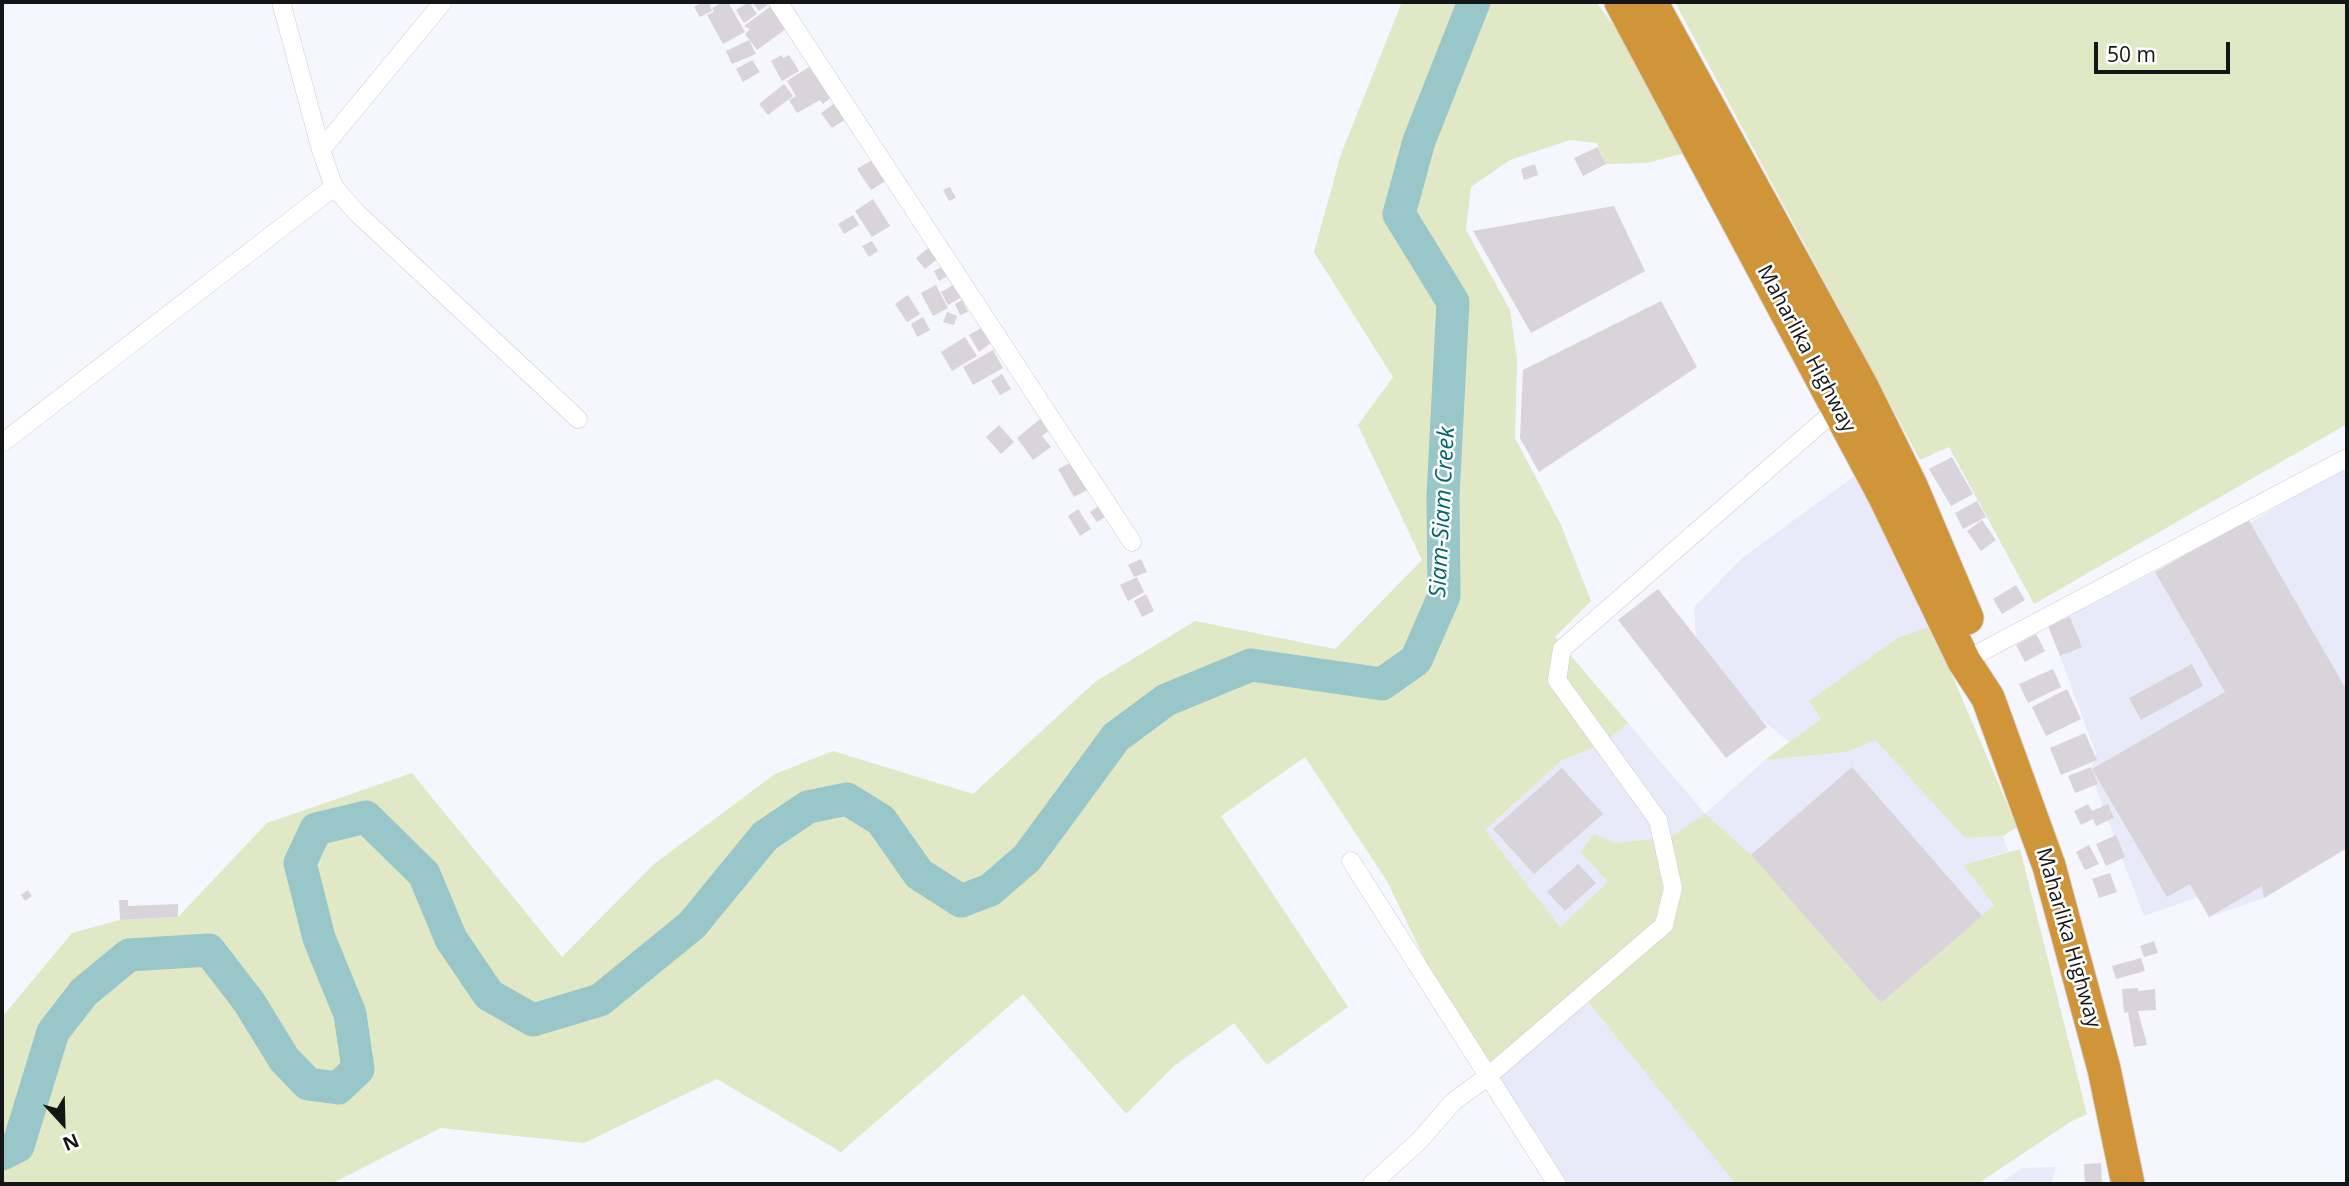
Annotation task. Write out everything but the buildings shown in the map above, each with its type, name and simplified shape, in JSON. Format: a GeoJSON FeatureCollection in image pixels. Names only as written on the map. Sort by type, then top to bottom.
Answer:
{"type":"FeatureCollection","features":[{"type":"Feature","properties":{"kind":"highway","name":"Maharlika Highway"},"geometry":{"type":"LineString","coordinates":[[1621,2],[1973,657]]}},
{"type":"Feature","properties":{"kind":"highway","name":"Maharlika Highway"},"geometry":{"type":"LineString","coordinates":[[1651,2],[1863,389],[1912,486],[2049,866],[2104,1069],[2128,1184]]}},
{"type":"Feature","properties":{"kind":"street"},"geometry":{"type":"LineString","coordinates":[[281,2],[321,150],[334,187],[357,213],[578,419]]}},
{"type":"Feature","properties":{"kind":"street"},"geometry":{"type":"LineString","coordinates":[[321,150],[443,2]]}},
{"type":"Feature","properties":{"kind":"street"},"geometry":{"type":"LineString","coordinates":[[778,2],[1132,542]]}},
{"type":"Feature","properties":{"kind":"street"},"geometry":{"type":"LineString","coordinates":[[2,443],[334,187]]}},
{"type":"Feature","properties":{"kind":"street"},"geometry":{"type":"LineString","coordinates":[[1372,1184],[1420,1140],[1452,1102],[1487,1077],[1664,925],[1672,888],[1658,820],[1557,680],[1562,649],[1838,408]]}},
{"type":"Feature","properties":{"kind":"street"},"geometry":{"type":"LineString","coordinates":[[1973,657],[2347,458]]}},
{"type":"Feature","properties":{"kind":"street"},"geometry":{"type":"LineString","coordinates":[[1351,861],[1557,1184]]}},
{"type":"Feature","properties":{"kind":"shaded area"},"geometry":{"type":"Polygon","coordinates":[[[2347,465],[2347,848],[2264,898],[2209,917],[2198,897],[2144,916],[2096,789],[2092,769],[2096,754],[2049,626],[2248,524],[2347,465]]]}},
{"type":"Feature","properties":{"kind":"shaded area"},"geometry":{"type":"Polygon","coordinates":[[[1857,474],[1931,626],[1897,638],[1809,701],[1821,719],[1790,743],[1740,701],[1696,641],[1694,607],[1741,559],[1857,474]]]}},
{"type":"Feature","properties":{"kind":"shaded area"},"geometry":{"type":"Polygon","coordinates":[[[1628,723],[1705,814],[1765,760],[1847,752],[1875,740],[1965,838],[2003,836],[2008,851],[1963,865],[1994,905],[1881,1003],[1751,855],[1670,837],[1614,843],[1609,882],[1560,927],[1485,830],[1562,760],[1601,745],[1628,723]]]}},
{"type":"Feature","properties":{"kind":"shaded area"},"geometry":{"type":"Polygon","coordinates":[[[1589,1003],[1736,1184],[1560,1184],[1492,1079],[1589,1003]]]}},
{"type":"Feature","properties":{"kind":"shaded area"},"geometry":{"type":"Polygon","coordinates":[[[2056,1167],[2051,1184],[1999,1184],[2022,1168],[2056,1167]]]}},
{"type":"Feature","properties":{"kind":"green space"},"geometry":{"type":"Polygon","coordinates":[[[1402,2],[1596,2],[1617,30],[1685,153],[1647,163],[1606,164],[1597,143],[1570,140],[1510,160],[1471,187],[1466,230],[1510,310],[1517,359],[1515,438],[1561,525],[1591,601],[1555,637],[1628,723],[1601,745],[1562,760],[1485,830],[1560,927],[1608,882],[1581,852],[1594,834],[1614,843],[1670,837],[1705,814],[1751,855],[1881,1003],[1994,905],[1963,865],[2020,849],[2087,1114],[2070,1122],[1977,1184],[1736,1184],[1580,992],[1492,1066],[1443,997],[1387,881],[1305,757],[1221,816],[1348,1007],[1267,1065],[1234,1023],[1174,1066],[1126,1114],[1023,994],[841,1152],[717,1079],[584,1143],[441,1128],[331,1184],[2,1184],[2,1017],[72,933],[120,920],[178,917],[267,823],[412,773],[562,957],[654,864],[775,774],[833,751],[973,794],[1095,682],[1195,621],[1335,649],[1422,560],[1358,425],[1393,377],[1314,252],[1341,154],[1402,2]]]}},
{"type":"Feature","properties":{"kind":"green space"},"geometry":{"type":"Polygon","coordinates":[[[1675,2],[2347,2],[2347,424],[2034,604],[1949,447],[1920,460],[1675,2]]]}},
{"type":"Feature","properties":{"kind":"green space"},"geometry":{"type":"Polygon","coordinates":[[[1931,626],[2017,827],[2003,836],[1965,838],[1875,740],[1847,752],[1765,760],[1821,719],[1809,701],[1897,638],[1931,626]]]}},
{"type":"Feature","properties":{"kind":"waterway","name":"Siam-Siam Creek"},"geometry":{"type":"LineString","coordinates":[[2,1154],[18,1146],[53,1032],[84,992],[129,955],[209,950],[249,1002],[284,1059],[308,1084],[338,1088],[358,1069],[350,1014],[319,938],[300,863],[316,829],[366,817],[424,874],[451,939],[489,995],[533,1020],[600,1000],[692,925],[765,836],[808,807],[847,799],[881,820],[919,874],[961,901],[990,890],[1027,858],[1116,737],[1166,700],[1251,665],[1382,684],[1416,660],[1444,596],[1443,496],[1453,302],[1399,214],[1419,141],[1474,2]]}}]}
